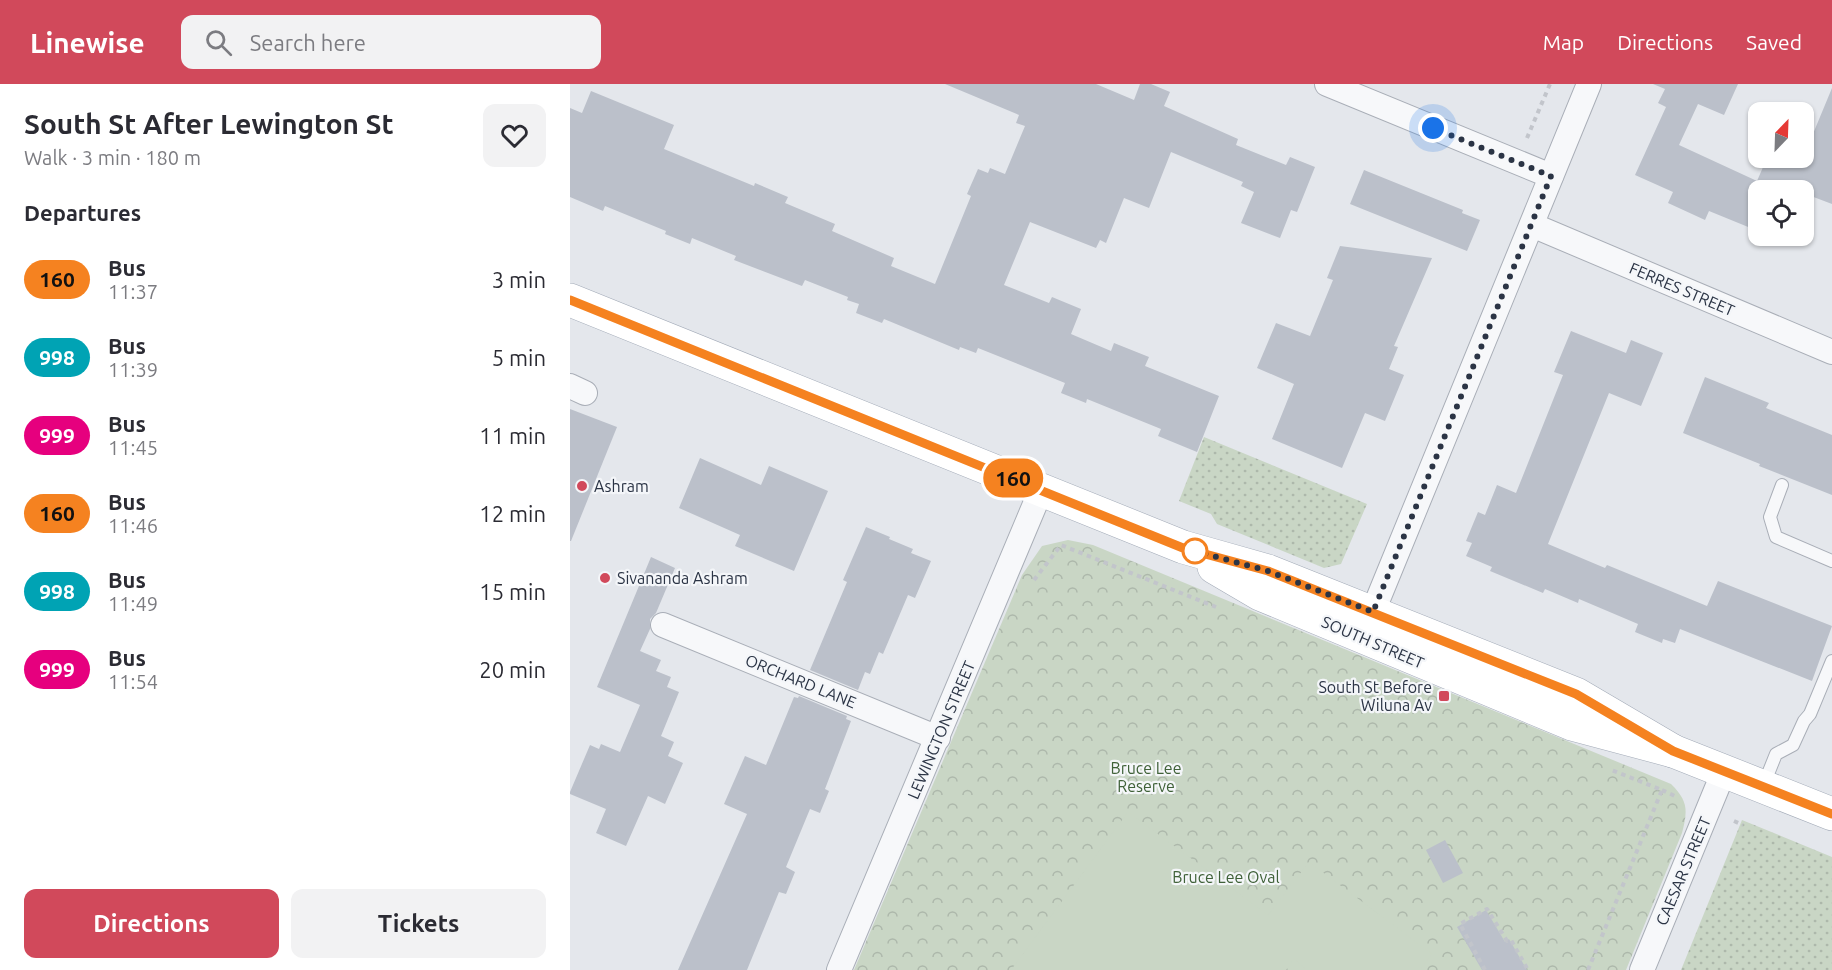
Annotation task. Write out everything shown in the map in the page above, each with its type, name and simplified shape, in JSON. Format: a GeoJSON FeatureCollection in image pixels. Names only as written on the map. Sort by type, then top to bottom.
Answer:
{"type":"FeatureCollection","features":[{"type":"Feature","properties":{"kind":"main road","name":"SOUTH STREET"},"geometry":{"type":"LineString","coordinates":[[570,300],[1183,548],[1268,571],[1368,625],[1576,694],[1673,751],[1832,814]]}},
{"type":"Feature","properties":{"kind":"street"},"geometry":{"type":"LineString","coordinates":[[1327,84],[1551,176]]}},
{"type":"Feature","properties":{"kind":"street"},"geometry":{"type":"LineString","coordinates":[[1368,625],[1589,84]]}},
{"type":"Feature","properties":{"kind":"street","name":"FERRES STREET"},"geometry":{"type":"LineString","coordinates":[[1532,225],[1832,352]]}},
{"type":"Feature","properties":{"kind":"street","name":"LEWINGTON STREET"},"geometry":{"type":"LineString","coordinates":[[839,970],[1041,490]]}},
{"type":"Feature","properties":{"kind":"street","name":"ORCHARD LANE"},"geometry":{"type":"LineString","coordinates":[[663,625],[938,738]]}},
{"type":"Feature","properties":{"kind":"street","name":"CAESAR STREET"},"geometry":{"type":"LineString","coordinates":[[1642,970],[1724,771]]}},
{"type":"Feature","properties":{"kind":"lane"},"geometry":{"type":"LineString","coordinates":[[1782,485],[1770,517],[1776,537],[1832,561]]}},
{"type":"Feature","properties":{"kind":"lane"},"geometry":{"type":"LineString","coordinates":[[1763,786],[1776,754],[1793,745],[1804,721],[1810,714],[1832,661]]}},
{"type":"Feature","properties":{"kind":"path"},"geometry":{"type":"LineString","coordinates":[[1527,138],[1550,84]]}},
{"type":"Feature","properties":{"kind":"path"},"geometry":{"type":"LineString","coordinates":[[1028,588],[1062,545],[1216,607]]}},
{"type":"Feature","properties":{"kind":"path"},"geometry":{"type":"LineString","coordinates":[[1599,764],[1677,797]]}},
{"type":"Feature","properties":{"kind":"path"},"geometry":{"type":"LineString","coordinates":[[1588,970],[1662,790]]}},
{"type":"Feature","properties":{"kind":"path"},"geometry":{"type":"LineString","coordinates":[[1734,821],[1743,825]]}},
{"type":"Feature","properties":{"kind":"path"},"geometry":{"type":"LineString","coordinates":[[1485,970],[1460,924],[1487,909],[1507,941],[1511,940],[1528,970]]}},
{"type":"Feature","properties":{"kind":"green space"},"geometry":{"type":"Polygon","coordinates":[[[1204,437],[1367,504],[1341,564],[1324,568],[1217,524],[1211,514],[1179,501],[1204,437]]]}},
{"type":"Feature","properties":{"kind":"green space","name":"Bruce Lee Reserve"},"geometry":{"type":"Polygon","coordinates":[[[1068,540],[1093,545],[1671,784],[1684,801],[1686,812],[1684,825],[1626,970],[854,970],[1022,575],[1042,546],[1068,540]]]}},
{"type":"Feature","properties":{"kind":"green space"},"geometry":{"type":"Polygon","coordinates":[[[1128,812],[1268,915],[1309,862],[1432,954],[1420,970],[1307,970],[1294,959],[1286,970],[1011,970],[1128,812]]]}},
{"type":"Feature","properties":{"kind":"green space"},"geometry":{"type":"Polygon","coordinates":[[[1742,820],[1832,857],[1832,970],[1681,970],[1742,820]]]}},
{"type":"Feature","properties":{"kind":"building"},"geometry":{"type":"Polygon","coordinates":[[[945,84],[1096,84],[1134,100],[1140,84],[1151,84],[1170,92],[1164,106],[1238,139],[1236,145],[1286,165],[1290,157],[1315,167],[1297,212],[1291,210],[1280,238],[1241,223],[1254,192],[1241,186],[1243,182],[1171,152],[1149,208],[1124,198],[1106,243],[1100,240],[1096,248],[1030,222],[1004,285],[1049,303],[1052,297],[1081,309],[1071,334],[1111,351],[1114,343],[1149,357],[1145,366],[1219,396],[1197,452],[1158,436],[1161,429],[1087,399],[1086,403],[1061,393],[1065,383],[978,348],[976,353],[960,347],[959,350],[884,319],[882,323],[856,313],[859,304],[847,300],[848,297],[805,280],[802,286],[734,260],[736,256],[692,238],[690,244],[665,234],[666,231],[605,206],[603,211],[570,197],[570,108],[582,113],[591,91],[674,125],[664,149],[754,186],[755,183],[788,197],[785,203],[835,224],[832,231],[894,258],[891,266],[935,284],[971,196],[967,194],[978,169],[988,173],[990,168],[1005,174],[1025,126],[1016,123],[1019,115],[945,84]]]}},
{"type":"Feature","properties":{"kind":"building"},"geometry":{"type":"Polygon","coordinates":[[[1653,84],[1738,84],[1724,115],[1698,104],[1679,145],[1755,180],[1748,180],[1748,227],[1709,211],[1705,220],[1668,203],[1673,192],[1635,175],[1666,107],[1658,103],[1665,89],[1653,84]]]}},
{"type":"Feature","properties":{"kind":"building"},"geometry":{"type":"Polygon","coordinates":[[[1832,88],[1832,204],[1814,197],[1814,180],[1757,180],[1763,168],[1814,168],[1814,131],[1832,88]]]}},
{"type":"Feature","properties":{"kind":"building"},"geometry":{"type":"Polygon","coordinates":[[[1364,170],[1463,210],[1462,213],[1480,220],[1467,251],[1350,204],[1364,170]]]}},
{"type":"Feature","properties":{"kind":"building"},"geometry":{"type":"Polygon","coordinates":[[[1340,246],[1432,258],[1394,346],[1398,347],[1389,369],[1404,375],[1385,421],[1365,413],[1342,468],[1272,439],[1294,384],[1257,368],[1276,323],[1310,336],[1333,280],[1327,278],[1340,246]]]}},
{"type":"Feature","properties":{"kind":"building"},"geometry":{"type":"Polygon","coordinates":[[[1571,331],[1626,353],[1631,340],[1663,353],[1641,406],[1609,393],[1548,544],[1605,568],[1607,565],[1707,606],[1718,581],[1832,626],[1812,681],[1680,629],[1675,643],[1663,639],[1662,643],[1635,632],[1638,624],[1579,599],[1578,603],[1545,589],[1543,593],[1490,571],[1492,567],[1466,556],[1472,543],[1466,541],[1478,512],[1485,515],[1497,485],[1516,493],[1563,375],[1554,372],[1571,331]]]}},
{"type":"Feature","properties":{"kind":"building"},"geometry":{"type":"Polygon","coordinates":[[[1705,377],[1769,403],[1766,408],[1832,435],[1832,495],[1683,433],[1705,377]]]}},
{"type":"Feature","properties":{"kind":"building","name":"Ashram"},"geometry":{"type":"Polygon","coordinates":[[[570,409],[617,427],[571,541],[570,541],[570,409]]]}},
{"type":"Feature","properties":{"kind":"building"},"geometry":{"type":"Polygon","coordinates":[[[700,458],[761,485],[769,466],[828,491],[794,571],[735,546],[740,535],[679,508],[700,458]]]}},
{"type":"Feature","properties":{"kind":"building"},"geometry":{"type":"Polygon","coordinates":[[[866,527],[913,549],[911,553],[931,561],[915,598],[908,595],[883,654],[879,652],[870,674],[865,672],[858,690],[810,670],[847,582],[843,580],[866,527]]]}},
{"type":"Feature","properties":{"kind":"building"},"geometry":{"type":"Polygon","coordinates":[[[651,557],[675,568],[656,613],[650,619],[650,629],[640,651],[661,660],[656,671],[671,677],[667,687],[679,692],[661,736],[674,742],[668,756],[683,763],[665,804],[648,796],[626,846],[596,833],[606,809],[570,794],[570,792],[590,745],[599,749],[601,744],[620,752],[640,705],[597,687],[651,557]]]}},
{"type":"Feature","properties":{"kind":"building"},"geometry":{"type":"Polygon","coordinates":[[[799,696],[847,716],[846,719],[851,721],[825,789],[829,791],[820,813],[810,809],[786,867],[795,872],[786,894],[779,892],[747,970],[678,970],[747,814],[724,804],[745,756],[766,765],[794,697],[799,696]]]}},
{"type":"Feature","properties":{"kind":"building"},"geometry":{"type":"Polygon","coordinates":[[[1445,840],[1463,873],[1443,883],[1426,850],[1445,840]]]}},
{"type":"Feature","properties":{"kind":"building"},"geometry":{"type":"Polygon","coordinates":[[[1486,910],[1505,942],[1509,939],[1527,970],[1482,970],[1457,927],[1486,910]]]}},
{"type":"Feature","properties":{"kind":"bus line","name":"160"},"geometry":{"type":"LineString","coordinates":[[570,300],[1183,548],[1268,571],[1576,694],[1673,751],[1832,814]]}},
{"type":"Feature","properties":{"kind":"place","name":"Ashram"},"geometry":{"type":"Point","coordinates":[582,486]}},
{"type":"Feature","properties":{"kind":"place","name":"Sivananda Ashram"},"geometry":{"type":"Point","coordinates":[605,578]}},
{"type":"Feature","properties":{"kind":"place","name":"South St Before Wiluna Av"},"geometry":{"type":"Point","coordinates":[1444,696]}},
{"type":"Feature","properties":{"kind":"route"},"geometry":{"type":"LineString","coordinates":[[1195,551],[1268,571],[1373,612],[1551,176],[1433,128]]}},
{"type":"Feature","properties":{"kind":"park label","name":"Bruce Lee Oval"},"geometry":{"type":"Point","coordinates":[1226,877]}}]}
